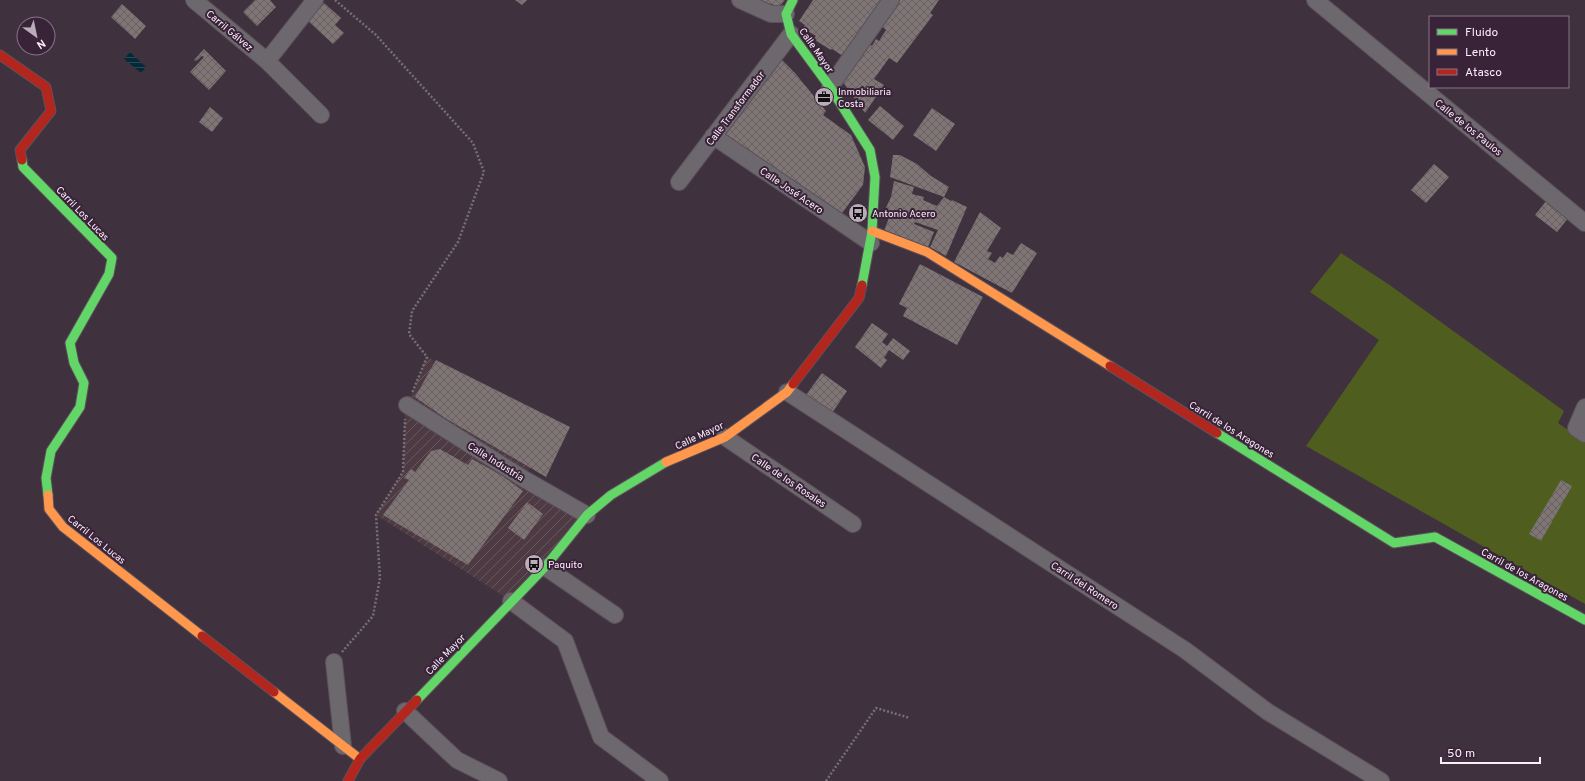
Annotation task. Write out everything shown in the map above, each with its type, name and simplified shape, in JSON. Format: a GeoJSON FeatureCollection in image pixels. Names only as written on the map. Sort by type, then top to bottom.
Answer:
{"type":"FeatureCollection","features":[{"type":"Feature","properties":{"kind":"street","name":"Carril Gálvez"},"geometry":{"type":"LineString","coordinates":[[194,0],[267,61],[321,115]]}},
{"type":"Feature","properties":{"kind":"street"},"geometry":{"type":"LineString","coordinates":[[740,0],[771,14],[789,7]]}},
{"type":"Feature","properties":{"kind":"street"},"geometry":{"type":"LineString","coordinates":[[830,87],[891,0]]}},
{"type":"Feature","properties":{"kind":"street","name":"Calle de los Paulos"},"geometry":{"type":"LineString","coordinates":[[1315,0],[1585,223]]}},
{"type":"Feature","properties":{"kind":"street"},"geometry":{"type":"LineString","coordinates":[[267,61],[314,1]]}},
{"type":"Feature","properties":{"kind":"street","name":"Calle Mayor"},"geometry":{"type":"LineString","coordinates":[[348,781],[360,759],[545,567],[586,515],[611,495],[662,464],[725,437],[787,392],[859,298],[871,237],[875,177],[870,150],[830,87],[791,34],[789,7]]}},
{"type":"Feature","properties":{"kind":"street","name":"Calle Transformador"},"geometry":{"type":"LineString","coordinates":[[679,182],[791,34]]}},
{"type":"Feature","properties":{"kind":"street","name":"Carril Los Lucas"},"geometry":{"type":"LineString","coordinates":[[0,55],[46,87],[51,111],[20,150],[23,167],[112,258],[109,274],[70,343],[74,363],[84,383],[80,407],[51,451],[46,478],[49,510],[62,527],[360,759]]}},
{"type":"Feature","properties":{"kind":"street","name":"Calle José Acero"},"geometry":{"type":"LineString","coordinates":[[713,136],[871,237]]}},
{"type":"Feature","properties":{"kind":"street","name":"Carril de los Aragones"},"geometry":{"type":"LineString","coordinates":[[871,237],[927,252],[1394,543],[1435,537],[1585,620]]}},
{"type":"Feature","properties":{"kind":"street","name":"Carril del Romero"},"geometry":{"type":"LineString","coordinates":[[787,392],[1185,650],[1268,712],[1381,781]]}},
{"type":"Feature","properties":{"kind":"street","name":"Calle Industria"},"geometry":{"type":"LineString","coordinates":[[407,405],[524,479],[586,515]]}},
{"type":"Feature","properties":{"kind":"street"},"geometry":{"type":"LineString","coordinates":[[1585,407],[1576,428],[1585,434]]}},
{"type":"Feature","properties":{"kind":"street","name":"Calle de los Rosales"},"geometry":{"type":"LineString","coordinates":[[725,437],[853,524]]}},
{"type":"Feature","properties":{"kind":"street"},"geometry":{"type":"LineString","coordinates":[[545,567],[615,615]]}},
{"type":"Feature","properties":{"kind":"street"},"geometry":{"type":"LineString","coordinates":[[511,601],[565,641],[601,737],[660,781]]}},
{"type":"Feature","properties":{"kind":"street"},"geometry":{"type":"LineString","coordinates":[[334,662],[344,746]]}},
{"type":"Feature","properties":{"kind":"street"},"geometry":{"type":"LineString","coordinates":[[406,711],[457,760],[499,781]]}},
{"type":"Feature","properties":{"kind":"path"},"geometry":{"type":"LineString","coordinates":[[334,662],[373,616],[380,578],[376,515],[403,472],[405,410],[426,357],[409,334],[412,311],[458,242],[484,172],[473,142],[376,35],[335,0]]}},
{"type":"Feature","properties":{"kind":"path"},"geometry":{"type":"LineString","coordinates":[[826,781],[876,708],[910,718]]}},
{"type":"Feature","properties":{"kind":"shaded area"},"geometry":{"type":"Polygon","coordinates":[[[427,357],[555,421],[524,479],[587,515],[511,601],[376,515],[403,472],[405,410],[427,357]]]}},
{"type":"Feature","properties":{"kind":"green space"},"geometry":{"type":"Polygon","coordinates":[[[1341,253],[1391,286],[1564,411],[1558,423],[1585,442],[1585,604],[1306,446],[1379,340],[1310,292],[1341,253]]]}},
{"type":"Feature","properties":{"kind":"water"},"geometry":{"type":"Polygon","coordinates":[[[130,52],[146,67],[141,73],[124,59],[130,52]]]}},
{"type":"Feature","properties":{"kind":"building"},"geometry":{"type":"Polygon","coordinates":[[[255,0],[270,0],[276,7],[257,26],[243,12],[255,0]]]}},
{"type":"Feature","properties":{"kind":"building"},"geometry":{"type":"Polygon","coordinates":[[[515,0],[527,0],[522,5],[515,0]]]}},
{"type":"Feature","properties":{"kind":"building"},"geometry":{"type":"Polygon","coordinates":[[[760,0],[785,0],[779,7],[760,0]]]}},
{"type":"Feature","properties":{"kind":"building"},"geometry":{"type":"Polygon","coordinates":[[[813,0],[886,0],[846,58],[813,39],[816,36],[803,28],[805,25],[799,21],[813,0]]]}},
{"type":"Feature","properties":{"kind":"building"},"geometry":{"type":"Polygon","coordinates":[[[898,0],[939,0],[930,13],[933,15],[897,63],[889,58],[874,79],[884,85],[865,113],[842,81],[869,44],[872,46],[876,39],[879,41],[886,30],[880,25],[898,0]]]}},
{"type":"Feature","properties":{"kind":"building"},"geometry":{"type":"Polygon","coordinates":[[[324,3],[341,18],[335,25],[344,33],[333,44],[307,20],[324,3]]]}},
{"type":"Feature","properties":{"kind":"building"},"geometry":{"type":"Polygon","coordinates":[[[122,4],[146,26],[135,39],[111,17],[122,4]]]}},
{"type":"Feature","properties":{"kind":"building"},"geometry":{"type":"Polygon","coordinates":[[[204,49],[226,71],[209,90],[190,72],[204,57],[202,56],[196,61],[194,60],[204,49]]]}},
{"type":"Feature","properties":{"kind":"building"},"geometry":{"type":"Polygon","coordinates":[[[780,58],[795,73],[826,111],[823,115],[851,135],[865,167],[863,185],[839,217],[722,137],[742,112],[780,58]]]}},
{"type":"Feature","properties":{"kind":"building"},"geometry":{"type":"Polygon","coordinates":[[[880,106],[904,126],[893,140],[868,120],[880,106]]]}},
{"type":"Feature","properties":{"kind":"building"},"geometry":{"type":"Polygon","coordinates":[[[210,107],[223,118],[212,132],[199,122],[210,107]]]}},
{"type":"Feature","properties":{"kind":"building"},"geometry":{"type":"Polygon","coordinates":[[[932,108],[955,124],[936,151],[913,135],[932,108]]]}},
{"type":"Feature","properties":{"kind":"building"},"geometry":{"type":"Polygon","coordinates":[[[893,155],[900,155],[917,164],[931,176],[949,187],[944,197],[890,177],[893,155]]]}},
{"type":"Feature","properties":{"kind":"building"},"geometry":{"type":"Polygon","coordinates":[[[1434,164],[1449,177],[1426,203],[1411,190],[1434,164]]]}},
{"type":"Feature","properties":{"kind":"building"},"geometry":{"type":"Polygon","coordinates":[[[894,181],[914,187],[912,194],[924,197],[923,200],[937,206],[944,197],[967,207],[946,256],[930,247],[938,230],[915,222],[914,224],[934,232],[928,247],[884,231],[890,215],[884,212],[891,197],[894,181]]]}},
{"type":"Feature","properties":{"kind":"building"},"geometry":{"type":"Polygon","coordinates":[[[1547,200],[1569,217],[1557,232],[1535,215],[1547,200]]]}},
{"type":"Feature","properties":{"kind":"building"},"geometry":{"type":"Polygon","coordinates":[[[980,212],[1001,228],[987,251],[992,253],[988,259],[995,263],[1000,256],[1003,258],[1007,252],[1013,255],[1021,243],[1037,253],[1012,293],[954,262],[980,212]]]}},
{"type":"Feature","properties":{"kind":"building"},"geometry":{"type":"Polygon","coordinates":[[[920,264],[983,297],[957,345],[903,316],[907,308],[899,304],[920,264]]]}},
{"type":"Feature","properties":{"kind":"building"},"geometry":{"type":"Polygon","coordinates":[[[872,323],[888,334],[882,342],[887,346],[893,338],[910,351],[903,360],[889,350],[884,358],[887,360],[881,368],[855,347],[872,323]]]}},
{"type":"Feature","properties":{"kind":"building"},"geometry":{"type":"Polygon","coordinates":[[[436,360],[570,427],[546,477],[445,418],[415,397],[436,360]]]}},
{"type":"Feature","properties":{"kind":"building"},"geometry":{"type":"Polygon","coordinates":[[[822,373],[847,391],[832,413],[806,395],[822,373]]]}},
{"type":"Feature","properties":{"kind":"building"},"geometry":{"type":"Polygon","coordinates":[[[440,449],[468,465],[472,459],[501,475],[523,491],[468,565],[383,515],[409,480],[404,478],[411,469],[415,472],[431,451],[440,449]]]}},
{"type":"Feature","properties":{"kind":"building"},"geometry":{"type":"Polygon","coordinates":[[[1561,480],[1572,486],[1541,541],[1529,534],[1561,480]]]}},
{"type":"Feature","properties":{"kind":"building"},"geometry":{"type":"Polygon","coordinates":[[[527,502],[543,514],[524,540],[508,528],[527,502]]]}},
{"type":"Feature","properties":{"kind":"traffic: fast"},"geometry":{"type":"LineString","coordinates":[[793,0],[786,14],[791,34],[830,87],[870,150],[875,177],[872,231],[862,285]]}},
{"type":"Feature","properties":{"kind":"traffic: fast"},"geometry":{"type":"LineString","coordinates":[[22,160],[23,167],[112,258],[109,274],[70,343],[74,363],[84,383],[80,407],[51,451],[46,478],[48,495]]}},
{"type":"Feature","properties":{"kind":"traffic: fast"},"geometry":{"type":"LineString","coordinates":[[1217,433],[1394,543],[1435,537],[1585,620]]}},
{"type":"Feature","properties":{"kind":"traffic: fast"},"geometry":{"type":"LineString","coordinates":[[417,700],[545,567],[587,515],[611,495],[666,462]]}},
{"type":"Feature","properties":{"kind":"traffic: slow"},"geometry":{"type":"LineString","coordinates":[[872,231],[927,252],[1110,366]]}},
{"type":"Feature","properties":{"kind":"traffic: slow"},"geometry":{"type":"LineString","coordinates":[[666,462],[725,437],[787,392],[793,384]]}},
{"type":"Feature","properties":{"kind":"traffic: slow"},"geometry":{"type":"LineString","coordinates":[[48,495],[49,509],[63,527],[202,636]]}},
{"type":"Feature","properties":{"kind":"traffic: slow"},"geometry":{"type":"LineString","coordinates":[[274,692],[360,759]]}},
{"type":"Feature","properties":{"kind":"traffic: jam"},"geometry":{"type":"LineString","coordinates":[[0,55],[46,87],[51,111],[20,150],[22,160]]}},
{"type":"Feature","properties":{"kind":"traffic: jam"},"geometry":{"type":"LineString","coordinates":[[793,384],[859,298],[862,285]]}},
{"type":"Feature","properties":{"kind":"traffic: jam"},"geometry":{"type":"LineString","coordinates":[[1110,366],[1217,433]]}},
{"type":"Feature","properties":{"kind":"traffic: jam"},"geometry":{"type":"LineString","coordinates":[[202,636],[274,692]]}},
{"type":"Feature","properties":{"kind":"traffic: jam"},"geometry":{"type":"LineString","coordinates":[[348,781],[360,759],[417,700]]}},
{"type":"Feature","properties":{"kind":"place","name":"Inmobiliaria Costa"},"geometry":{"type":"Point","coordinates":[824,97]}},
{"type":"Feature","properties":{"kind":"place","name":"Antonio Acero"},"geometry":{"type":"Point","coordinates":[858,213]}},
{"type":"Feature","properties":{"kind":"place","name":"Paquito"},"geometry":{"type":"Point","coordinates":[534,564]}}]}
